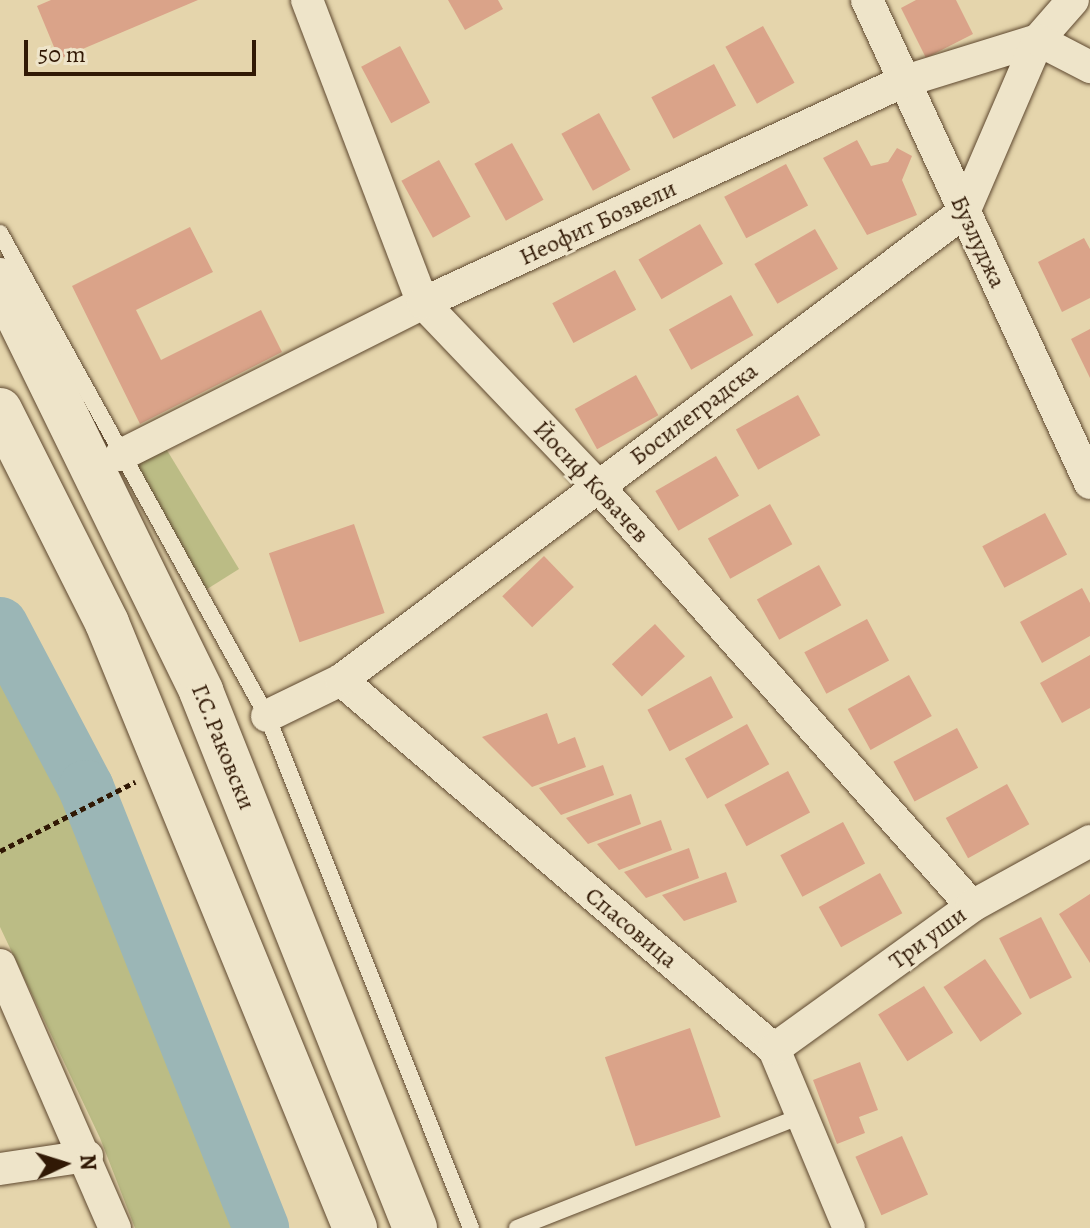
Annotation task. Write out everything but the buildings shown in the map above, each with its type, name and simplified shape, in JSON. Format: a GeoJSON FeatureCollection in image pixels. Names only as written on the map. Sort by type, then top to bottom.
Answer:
{"type":"FeatureCollection","features":[{"type":"Feature","properties":{"kind":"street","name":"Йосиф Ковачев"},"geometry":{"type":"LineString","coordinates":[[307,0],[423,303],[598,486],[972,906]]}},
{"type":"Feature","properties":{"kind":"street","name":"Бузлуджа"},"geometry":{"type":"LineString","coordinates":[[867,0],[902,82],[1090,483]]}},
{"type":"Feature","properties":{"kind":"street"},"geometry":{"type":"LineString","coordinates":[[1073,0],[1038,40],[1090,67]]}},
{"type":"Feature","properties":{"kind":"street","name":"Неофит Бозвели"},"geometry":{"type":"LineString","coordinates":[[121,455],[423,303],[902,82],[1038,40]]}},
{"type":"Feature","properties":{"kind":"street","name":"Босилеградска"},"geometry":{"type":"LineString","coordinates":[[267,716],[341,680],[964,212],[1038,40]]}},
{"type":"Feature","properties":{"kind":"street","name":"Г.С.Раковски"},"geometry":{"type":"LineString","coordinates":[[0,280],[201,691],[415,1228]]}},
{"type":"Feature","properties":{"kind":"street"},"geometry":{"type":"LineString","coordinates":[[0,410],[107,623],[355,1228]]}},
{"type":"Feature","properties":{"kind":"street","name":"Спасовица"},"geometry":{"type":"LineString","coordinates":[[341,680],[774,1049],[849,1228]]}},
{"type":"Feature","properties":{"kind":"street","name":"Три уши"},"geometry":{"type":"LineString","coordinates":[[774,1049],[972,906],[1090,841]]}},
{"type":"Feature","properties":{"kind":"street"},"geometry":{"type":"LineString","coordinates":[[0,965],[87,1156],[115,1228]]}},
{"type":"Feature","properties":{"kind":"street"},"geometry":{"type":"LineString","coordinates":[[0,1169],[87,1156]]}},
{"type":"Feature","properties":{"kind":"lane"},"geometry":{"type":"LineString","coordinates":[[0,233],[267,716],[471,1228]]}},
{"type":"Feature","properties":{"kind":"lane"},"geometry":{"type":"LineString","coordinates":[[517,1228],[802,1116]]}},
{"type":"Feature","properties":{"kind":"path"},"geometry":{"type":"LineString","coordinates":[[0,851],[136,782]]}},
{"type":"Feature","properties":{"kind":"green space"},"geometry":{"type":"Polygon","coordinates":[[[162,442],[239,569],[204,591],[129,457],[162,442]]]}},
{"type":"Feature","properties":{"kind":"green space"},"geometry":{"type":"Polygon","coordinates":[[[0,625],[86,788],[262,1228],[135,1228],[100,1138],[0,927],[0,625]]]}},
{"type":"Feature","properties":{"kind":"waterway"},"geometry":{"type":"LineString","coordinates":[[0,625],[86,788],[261,1228]]}}]}
